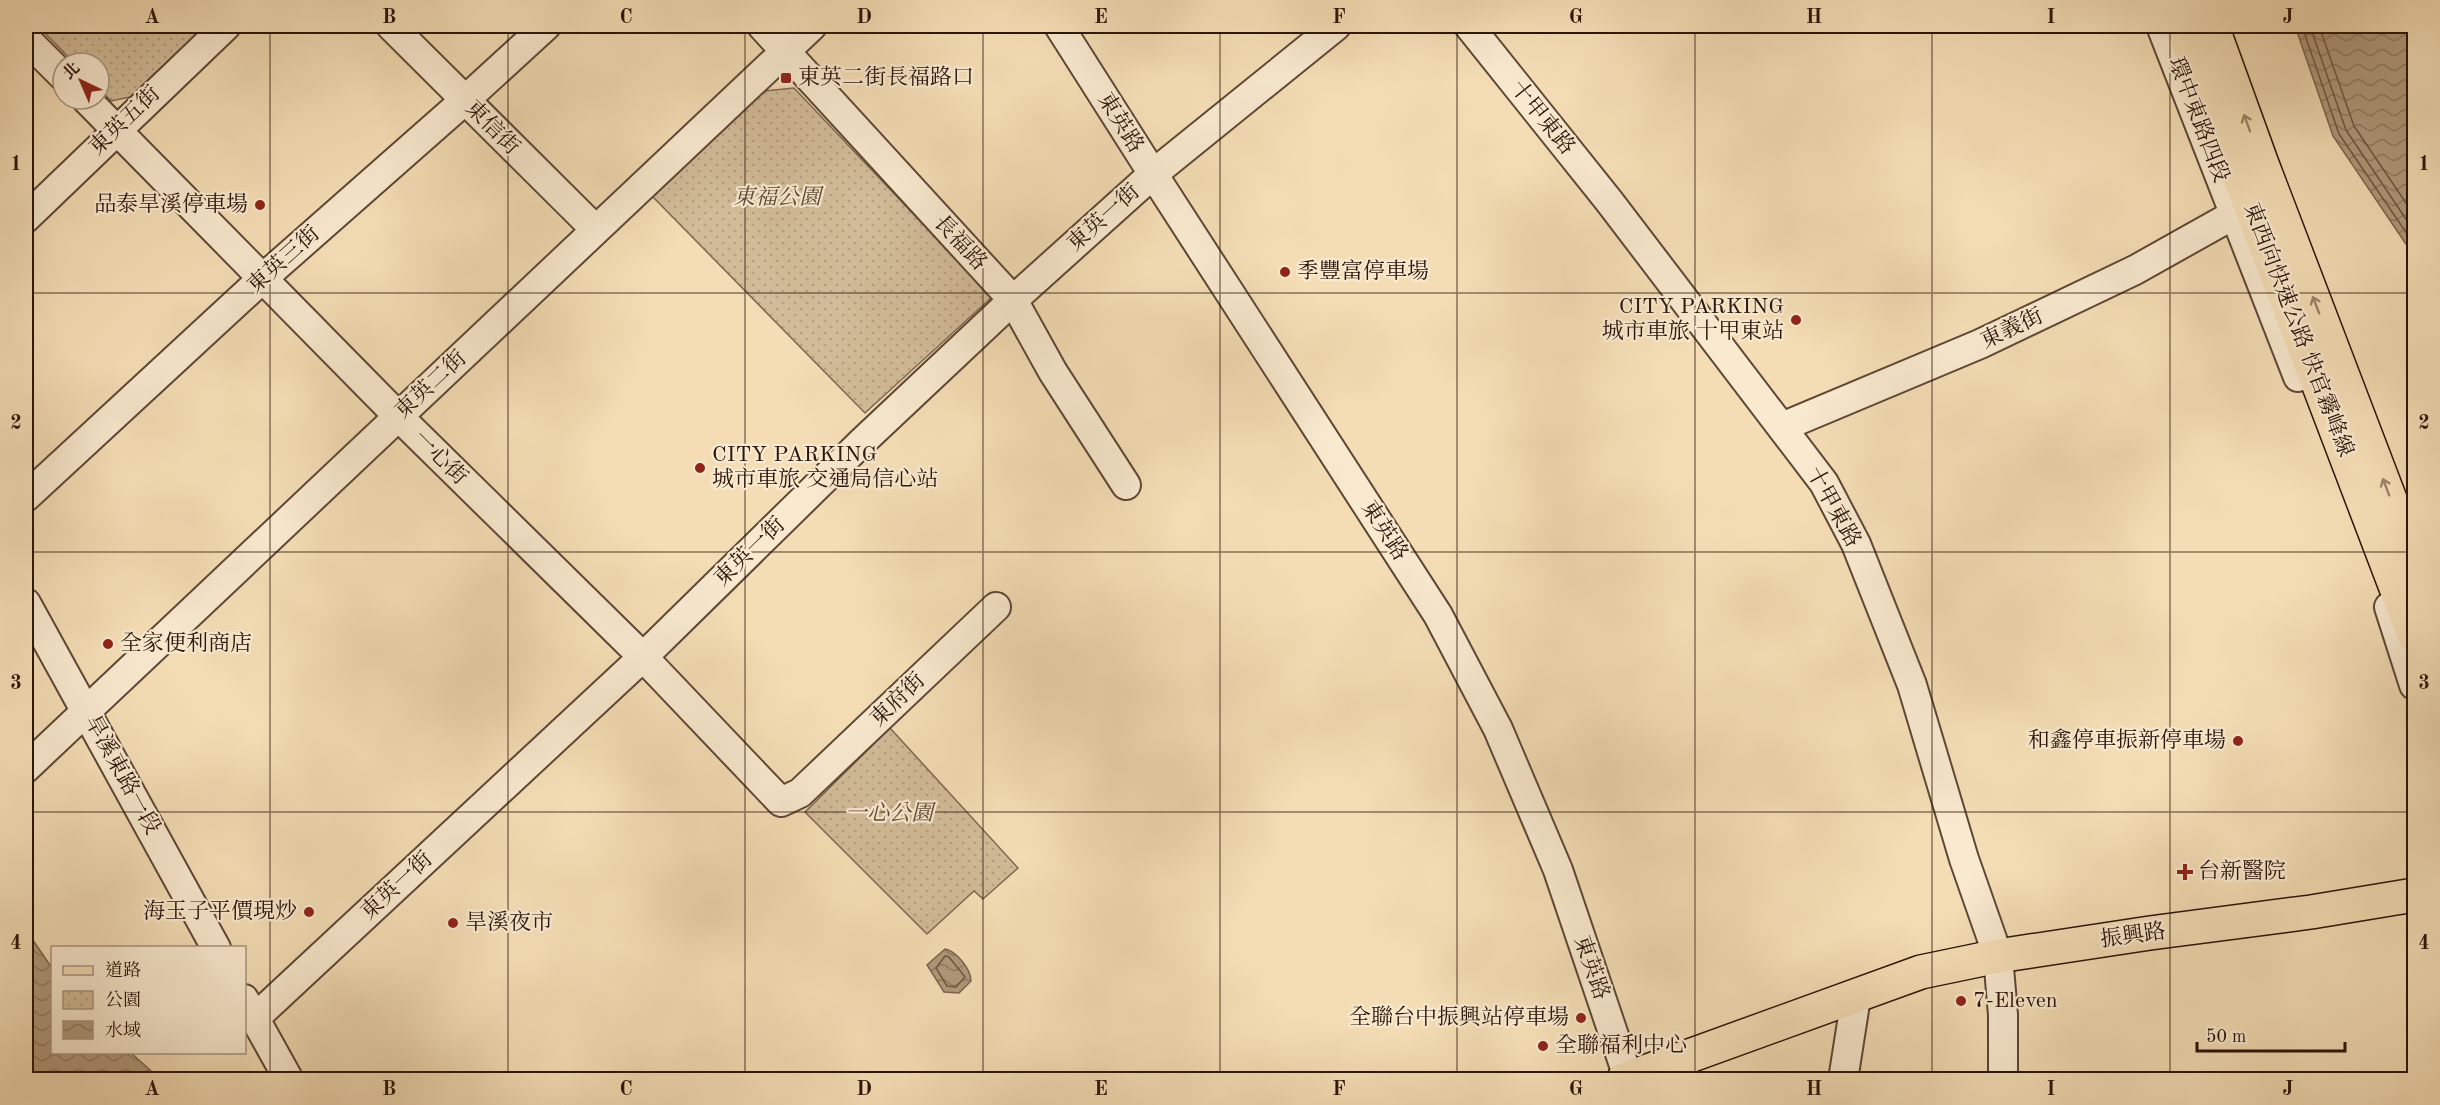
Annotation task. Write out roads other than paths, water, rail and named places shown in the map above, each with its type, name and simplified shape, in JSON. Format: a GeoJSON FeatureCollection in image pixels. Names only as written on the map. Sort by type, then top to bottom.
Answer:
{"type":"FeatureCollection","features":[{"type":"Feature","properties":{"kind":"main road","name":"東西向快速公路 快官霧峰線"},"geometry":{"type":"LineString","coordinates":[[2182,26],[2415,635]]}},
{"type":"Feature","properties":{"kind":"main road","name":"東西向快速公路 快官霧峰線"},"geometry":{"type":"LineString","coordinates":[[2212,26],[2262,165],[2415,562]]}},
{"type":"Feature","properties":{"kind":"main road","name":"振興路"},"geometry":{"type":"LineString","coordinates":[[1626,1078],[1856,997],[1920,972],[1998,956],[2415,896]]}},
{"type":"Feature","properties":{"kind":"street","name":"東英五街"},"geometry":{"type":"LineString","coordinates":[[26,218],[226,26]]}},
{"type":"Feature","properties":{"kind":"street","name":"東信街"},"geometry":{"type":"LineString","coordinates":[[391,26],[594,229]]}},
{"type":"Feature","properties":{"kind":"street","name":"東英三街"},"geometry":{"type":"LineString","coordinates":[[26,497],[262,279],[546,26]]}},
{"type":"Feature","properties":{"kind":"street","name":"長福路"},"geometry":{"type":"LineString","coordinates":[[762,26],[1013,300],[1053,372],[1126,485]]}},
{"type":"Feature","properties":{"kind":"street","name":"東英二街"},"geometry":{"type":"LineString","coordinates":[[26,768],[594,229],[812,26]]}},
{"type":"Feature","properties":{"kind":"street","name":"東英路"},"geometry":{"type":"LineString","coordinates":[[1059,26],[1438,615],[1498,729],[1555,862],[1626,1078]]}},
{"type":"Feature","properties":{"kind":"street","name":"東英一街"},"geometry":{"type":"LineString","coordinates":[[250,1009],[643,657],[862,442],[1013,300],[1153,174],[1336,26]]}},
{"type":"Feature","properties":{"kind":"street","name":"十甲東路"},"geometry":{"type":"LineString","coordinates":[[1469,26],[1609,201],[1824,483],[1856,544],[1912,685],[1964,859],[1998,956],[2003,1015],[2003,1080]]}},
{"type":"Feature","properties":{"kind":"street","name":"環中東路四段"},"geometry":{"type":"LineString","coordinates":[[2161,26],[2388,607],[2415,685]]}},
{"type":"Feature","properties":{"kind":"street"},"geometry":{"type":"LineString","coordinates":[[26,39],[51,64]]}},
{"type":"Feature","properties":{"kind":"street","name":"一心街"},"geometry":{"type":"LineString","coordinates":[[98,111],[398,416],[643,657],[781,802],[800,792]]}},
{"type":"Feature","properties":{"kind":"street","name":"東義街"},"geometry":{"type":"LineString","coordinates":[[1782,427],[1980,344],[2135,270],[2235,214]]}},
{"type":"Feature","properties":{"kind":"street","name":"旱溪東路一段"},"geometry":{"type":"LineString","coordinates":[[26,603],[215,946]]}},
{"type":"Feature","properties":{"kind":"street","name":"東府街"},"geometry":{"type":"LineString","coordinates":[[800,792],[996,607]]}},
{"type":"Feature","properties":{"kind":"street"},"geometry":{"type":"LineString","coordinates":[[1843,1080],[1856,997]]}},
{"type":"Feature","properties":{"kind":"street"},"geometry":{"type":"LineString","coordinates":[[250,1009],[289,1080]]}},
{"type":"Feature","properties":{"kind":"water"},"geometry":{"type":"Polygon","coordinates":[[[2295,26],[2414,26],[2414,256],[2333,136],[2295,26]]]}},
{"type":"Feature","properties":{"kind":"water"},"geometry":{"type":"Polygon","coordinates":[[[26,930],[51,967],[51,1054],[132,1054],[160,1079],[26,1079],[26,930]]]}},
{"type":"Feature","properties":{"kind":"water"},"geometry":{"type":"Polygon","coordinates":[[[945,949],[958,957],[966,966],[970,976],[971,981],[959,993],[944,992],[927,965],[945,949]]]}},
{"type":"Feature","properties":{"kind":"place","name":"東英二街長福路口"},"geometry":{"type":"Point","coordinates":[786,78]}},
{"type":"Feature","properties":{"kind":"place","name":"品泰旱溪停車場"},"geometry":{"type":"Point","coordinates":[260,205]}},
{"type":"Feature","properties":{"kind":"place","name":"季豐富停車場"},"geometry":{"type":"Point","coordinates":[1285,272]}},
{"type":"Feature","properties":{"kind":"place","name":"CITY PARKING 城市車旅 十甲東站"},"geometry":{"type":"Point","coordinates":[1796,320]}},
{"type":"Feature","properties":{"kind":"place","name":"CITY PARKING 城市車旅 交通局信心站"},"geometry":{"type":"Point","coordinates":[700,468]}},
{"type":"Feature","properties":{"kind":"place","name":"全家便利商店"},"geometry":{"type":"Point","coordinates":[108,644]}},
{"type":"Feature","properties":{"kind":"place","name":"和鑫停車振新停車場"},"geometry":{"type":"Point","coordinates":[2238,741]}},
{"type":"Feature","properties":{"kind":"place","name":"台新醫院"},"geometry":{"type":"Point","coordinates":[2185,872]}},
{"type":"Feature","properties":{"kind":"place","name":"海王子平價現炒"},"geometry":{"type":"Point","coordinates":[309,912]}},
{"type":"Feature","properties":{"kind":"place","name":"旱溪夜市"},"geometry":{"type":"Point","coordinates":[453,923]}},
{"type":"Feature","properties":{"kind":"place","name":"7-Eleven"},"geometry":{"type":"Point","coordinates":[1961,1001]}},
{"type":"Feature","properties":{"kind":"place","name":"全聯台中振興站停車場"},"geometry":{"type":"Point","coordinates":[1581,1018]}},
{"type":"Feature","properties":{"kind":"place","name":"全聯福利中心"},"geometry":{"type":"Point","coordinates":[1543,1046]}},
{"type":"Feature","properties":{"kind":"park label","name":"東福公園"},"geometry":{"type":"Point","coordinates":[777,198]}},
{"type":"Feature","properties":{"kind":"park label","name":"一心公園"},"geometry":{"type":"Point","coordinates":[889,814]}}]}
